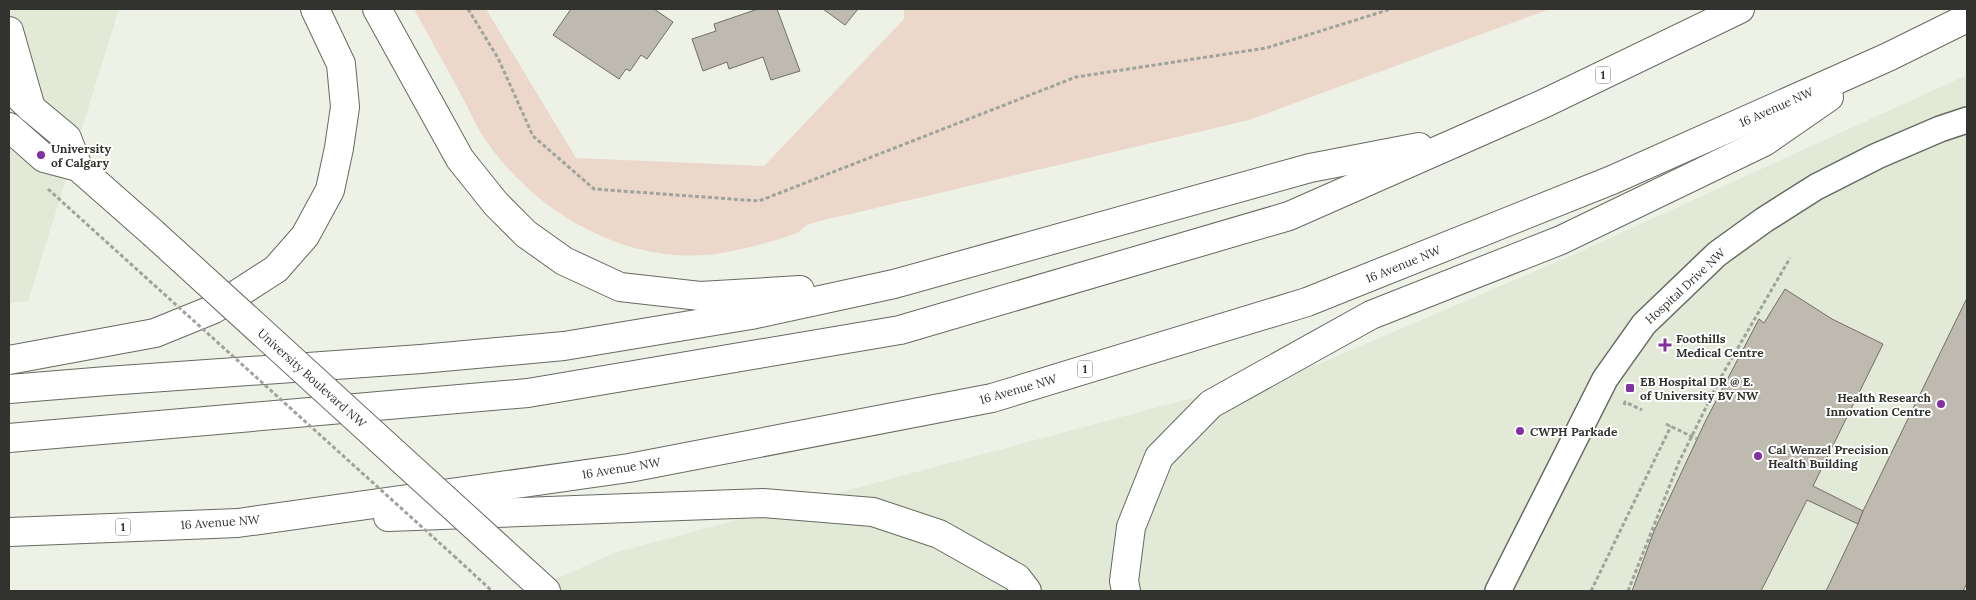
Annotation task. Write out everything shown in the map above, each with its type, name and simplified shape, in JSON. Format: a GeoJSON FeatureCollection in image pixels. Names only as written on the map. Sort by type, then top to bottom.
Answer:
{"type":"FeatureCollection","features":[{"type":"Feature","properties":{"kind":"main road"},"geometry":{"type":"LineString","coordinates":[[9,360],[155,333],[214,309],[276,269],[305,236],[330,190],[345,107],[340,64],[315,9]]}},
{"type":"Feature","properties":{"kind":"main road"},"geometry":{"type":"LineString","coordinates":[[376,9],[460,159],[496,204],[520,228],[564,261],[620,287],[700,296],[894,284]]}},
{"type":"Feature","properties":{"kind":"main road","name":"1"},"geometry":{"type":"LineString","coordinates":[[9,438],[528,393],[900,330],[1289,216],[1543,104],[1740,9]]}},
{"type":"Feature","properties":{"kind":"main road","name":"16 Avenue NW"},"geometry":{"type":"LineString","coordinates":[[9,532],[238,523],[629,468],[992,398],[1307,302],[1612,180],[1888,57],[1967,18]]}},
{"type":"Feature","properties":{"kind":"main road"},"geometry":{"type":"LineString","coordinates":[[9,31],[31,108]]}},
{"type":"Feature","properties":{"kind":"main road"},"geometry":{"type":"LineString","coordinates":[[1126,591],[1124,581],[1131,527],[1159,457],[1211,404],[1371,315],[1561,240],[1764,142],[1888,57]]}},
{"type":"Feature","properties":{"kind":"main road","name":"University Boulevard NW"},"geometry":{"type":"LineString","coordinates":[[9,87],[67,138],[78,167]]}},
{"type":"Feature","properties":{"kind":"main road","name":"University Boulevard NW"},"geometry":{"type":"LineString","coordinates":[[9,127],[44,158],[78,167],[546,591]]}},
{"type":"Feature","properties":{"kind":"main road"},"geometry":{"type":"LineString","coordinates":[[9,390],[107,381],[422,359],[564,346],[751,315],[894,284],[1310,168],[1464,138]]}},
{"type":"Feature","properties":{"kind":"main road"},"geometry":{"type":"LineString","coordinates":[[238,523],[763,503],[863,511],[873,512],[939,534],[1017,578],[1027,591]]}},
{"type":"Feature","properties":{"kind":"street","name":"Hospital Drive NW"},"geometry":{"type":"LineString","coordinates":[[1498,591],[1605,380],[1644,324],[1717,254],[1764,220],[1816,187],[1877,156],[1940,129],[1967,120]]}},
{"type":"Feature","properties":{"kind":"path"},"geometry":{"type":"LineString","coordinates":[[468,9],[498,58],[533,136],[594,189],[759,201],[1076,77],[1266,48],[1391,9]]}},
{"type":"Feature","properties":{"kind":"path"},"geometry":{"type":"LineString","coordinates":[[44,186],[492,591]]}},
{"type":"Feature","properties":{"kind":"path"},"geometry":{"type":"LineString","coordinates":[[1628,591],[1679,462],[1721,377],[1790,258]]}},
{"type":"Feature","properties":{"kind":"path"},"geometry":{"type":"LineString","coordinates":[[1621,411],[1625,402],[1642,410]]}},
{"type":"Feature","properties":{"kind":"path"},"geometry":{"type":"LineString","coordinates":[[1666,424],[1696,439]]}},
{"type":"Feature","properties":{"kind":"path"},"geometry":{"type":"LineString","coordinates":[[1592,591],[1671,426]]}},
{"type":"Feature","properties":{"kind":"shaded area","name":"University of Calgary"},"geometry":{"type":"Polygon","coordinates":[[[9,9],[119,9],[28,301],[9,303],[9,9]]]}},
{"type":"Feature","properties":{"kind":"shaded area"},"geometry":{"type":"Polygon","coordinates":[[[414,9],[486,9],[576,158],[764,166],[904,19],[904,9],[1550,9],[1249,120],[826,219],[807,225],[795,234],[749,247],[722,253],[688,256],[655,252],[622,244],[591,231],[561,214],[534,194],[510,171],[485,140],[414,9]]]}},
{"type":"Feature","properties":{"kind":"shaded area","name":"Foothills Medical Centre"},"geometry":{"type":"Polygon","coordinates":[[[1967,75],[1967,591],[530,591],[614,553],[1319,364],[1575,254],[1967,75]]]}},
{"type":"Feature","properties":{"kind":"building"},"geometry":{"type":"Polygon","coordinates":[[[571,9],[654,9],[673,22],[647,59],[641,55],[630,71],[626,69],[619,79],[553,35],[571,9]]]}},
{"type":"Feature","properties":{"kind":"building"},"geometry":{"type":"Polygon","coordinates":[[[758,9],[777,9],[800,71],[771,80],[763,57],[729,69],[727,62],[703,71],[692,39],[716,31],[714,24],[758,9]]]}},
{"type":"Feature","properties":{"kind":"building"},"geometry":{"type":"Polygon","coordinates":[[[823,9],[858,9],[845,25],[823,9]]]}},
{"type":"Feature","properties":{"kind":"building","name":"Cal Wenzel Precision Health Building"},"geometry":{"type":"Polygon","coordinates":[[[1785,289],[1832,319],[1883,344],[1813,486],[1863,511],[1858,524],[1807,500],[1761,591],[1632,591],[1654,531],[1706,420],[1759,319],[1764,323],[1785,289]]]}},
{"type":"Feature","properties":{"kind":"building","name":"Health Research Innovation Centre"},"geometry":{"type":"Polygon","coordinates":[[[1967,298],[1967,583],[1963,591],[1826,591],[1863,511],[1967,298]]]}},
{"type":"Feature","properties":{"kind":"place","name":"University of Calgary"},"geometry":{"type":"Point","coordinates":[41,155]}},
{"type":"Feature","properties":{"kind":"place","name":"Foothills Medical Centre"},"geometry":{"type":"Point","coordinates":[1665,345]}},
{"type":"Feature","properties":{"kind":"place","name":"EB Hospital DR @ E. of University BV NW"},"geometry":{"type":"Point","coordinates":[1630,388]}},
{"type":"Feature","properties":{"kind":"place","name":"Health Research Innovation Centre"},"geometry":{"type":"Point","coordinates":[1941,404]}},
{"type":"Feature","properties":{"kind":"place","name":"CWPH Parkade"},"geometry":{"type":"Point","coordinates":[1520,431]}},
{"type":"Feature","properties":{"kind":"place","name":"Cal Wenzel Precision Health Building"},"geometry":{"type":"Point","coordinates":[1758,456]}}]}
